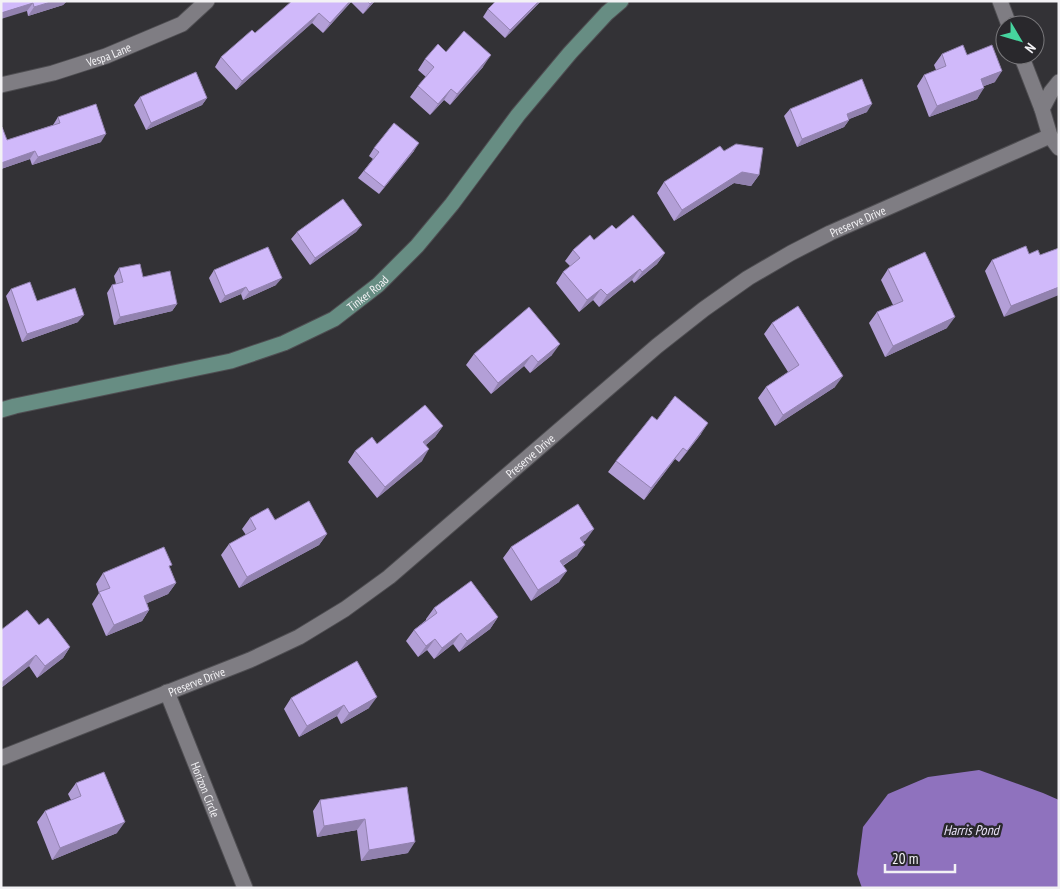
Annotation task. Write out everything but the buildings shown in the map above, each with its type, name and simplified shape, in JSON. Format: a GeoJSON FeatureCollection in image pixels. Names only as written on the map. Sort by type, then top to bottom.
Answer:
{"type":"FeatureCollection","features":[{"type":"Feature","properties":{"kind":"street","name":"Vespa Lane"},"geometry":{"type":"LineString","coordinates":[[1,85],[53,73],[106,56],[182,24],[207,1]]}},
{"type":"Feature","properties":{"kind":"street","name":"Tinker Road"},"geometry":{"type":"LineString","coordinates":[[1,410],[231,361],[284,344],[334,319],[378,285],[417,246],[452,204],[518,116],[570,53],[621,1]]}},
{"type":"Feature","properties":{"kind":"street"},"geometry":{"type":"LineString","coordinates":[[1000,1],[1005,15]]}},
{"type":"Feature","properties":{"kind":"street","name":"Preserve Drive"},"geometry":{"type":"LineString","coordinates":[[1,758],[258,656],[299,637],[345,609],[389,577],[657,346],[704,309],[748,278],[830,233],[1054,142],[1025,65]]}},
{"type":"Feature","properties":{"kind":"street"},"geometry":{"type":"LineString","coordinates":[[1042,109],[1059,82]]}},
{"type":"Feature","properties":{"kind":"street","name":"Horizon Circle"},"geometry":{"type":"LineString","coordinates":[[167,692],[245,888]]}},
{"type":"Feature","properties":{"kind":"water","name":"Harris Pond"},"geometry":{"type":"Polygon","coordinates":[[[979,770],[1059,800],[1059,888],[862,888],[857,874],[863,827],[888,794],[928,777],[979,770]]]}}]}
